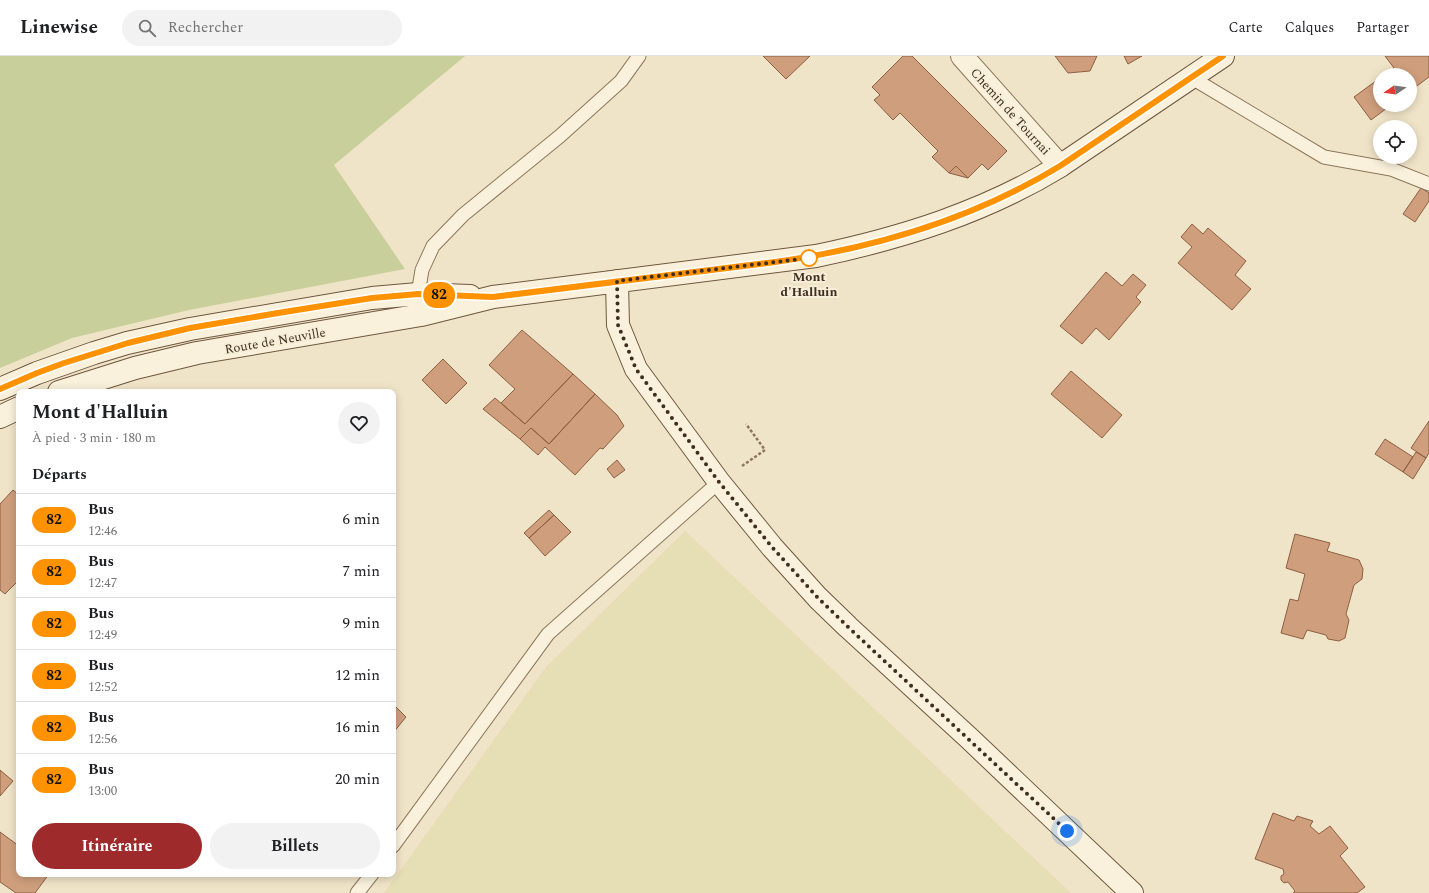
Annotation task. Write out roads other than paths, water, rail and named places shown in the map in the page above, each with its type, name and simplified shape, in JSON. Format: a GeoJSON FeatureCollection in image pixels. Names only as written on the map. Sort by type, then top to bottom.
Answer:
{"type":"FeatureCollection","features":[{"type":"Feature","properties":{"kind":"main road","name":"Chemin de Tournai"},"geometry":{"type":"LineString","coordinates":[[962,56],[1060,166]]}},
{"type":"Feature","properties":{"kind":"main road","name":"Route de Neuville"},"geometry":{"type":"LineString","coordinates":[[68,389],[135,368],[197,354],[421,316],[493,297],[775,262],[816,256],[860,247],[940,223],[977,209],[1036,181],[1223,56]]}},
{"type":"Feature","properties":{"kind":"main road"},"geometry":{"type":"LineString","coordinates":[[617,281],[618,325],[636,369],[719,482],[772,547],[818,598],[848,627],[1112,872],[1132,893]]}},
{"type":"Feature","properties":{"kind":"main road","name":"Route de Neuville"},"geometry":{"type":"LineString","coordinates":[[0,389],[64,363],[159,335],[278,313],[372,298],[418,294],[493,297]]}},
{"type":"Feature","properties":{"kind":"main road"},"geometry":{"type":"LineString","coordinates":[[0,417],[16,409]]}},
{"type":"Feature","properties":{"kind":"lane"},"geometry":{"type":"LineString","coordinates":[[421,316],[418,294],[422,270],[433,246],[463,215],[560,136],[621,81],[639,56]]}},
{"type":"Feature","properties":{"kind":"lane"},"geometry":{"type":"LineString","coordinates":[[1192,78],[1324,157],[1391,169],[1429,184]]}},
{"type":"Feature","properties":{"kind":"lane"},"geometry":{"type":"LineString","coordinates":[[396,842],[548,634],[719,482]]}},
{"type":"Feature","properties":{"kind":"lane"},"geometry":{"type":"LineString","coordinates":[[357,893],[370,877]]}},
{"type":"Feature","properties":{"kind":"place","name":"Mont d'Halluin"},"geometry":{"type":"Point","coordinates":[809,258]}}]}
